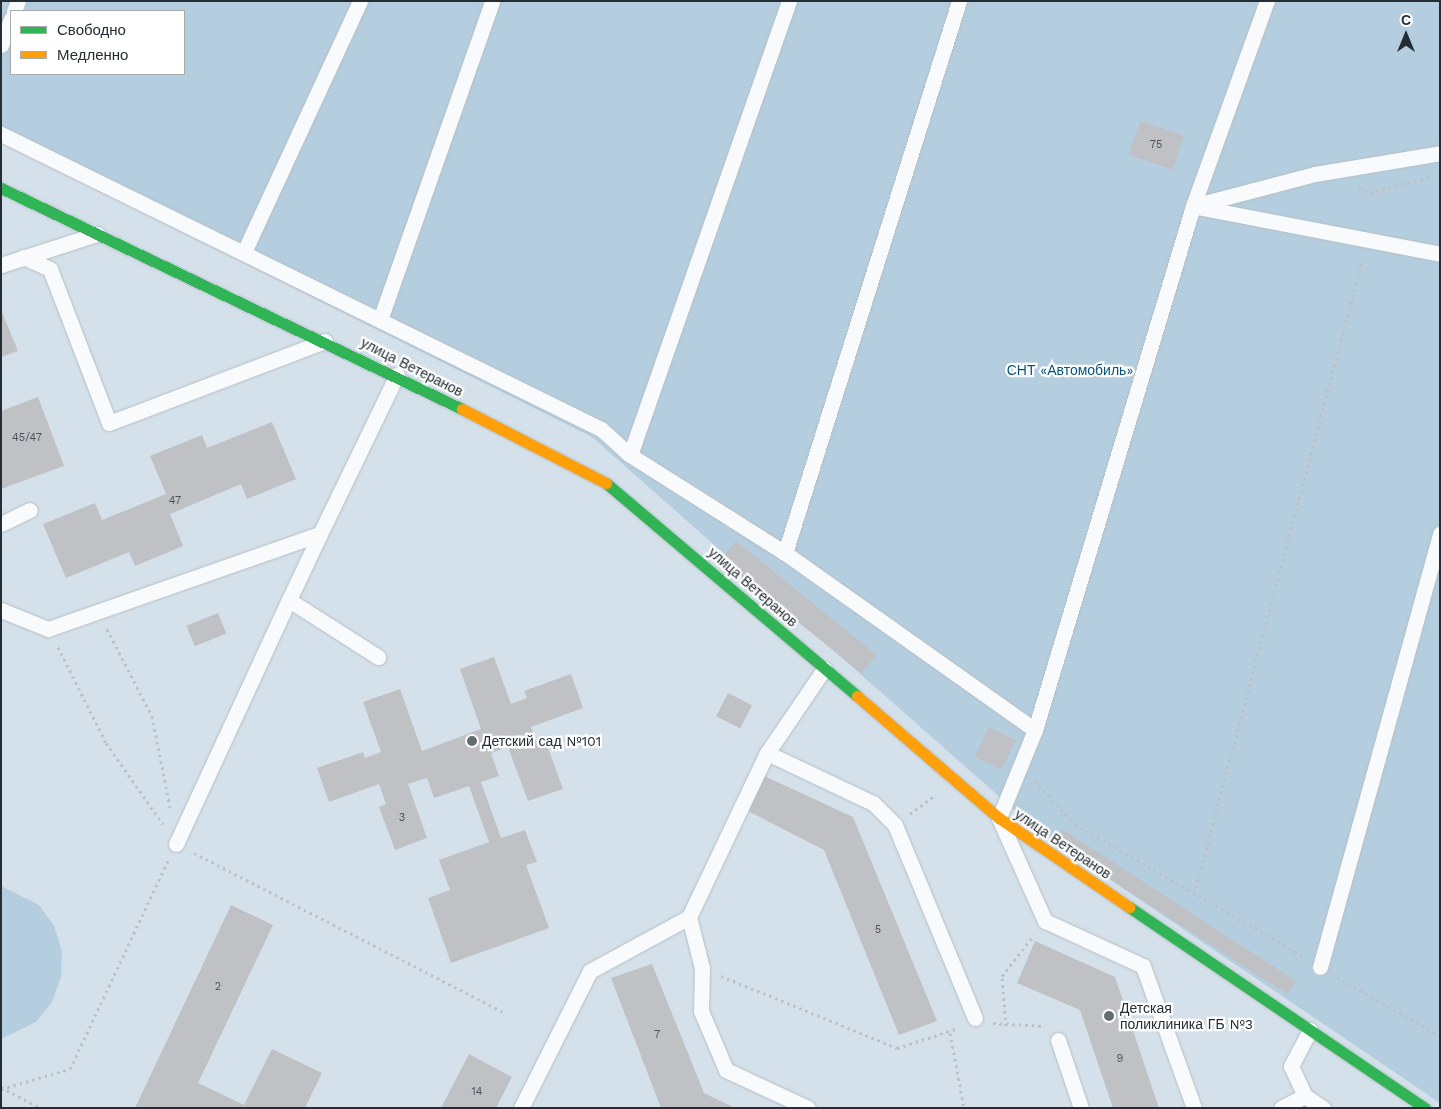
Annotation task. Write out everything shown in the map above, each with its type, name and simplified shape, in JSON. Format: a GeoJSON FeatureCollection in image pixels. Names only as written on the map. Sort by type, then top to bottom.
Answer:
{"type":"FeatureCollection","features":[{"type":"Feature","properties":{"kind":"street","name":"улица Ветеранов"},"geometry":{"type":"LineString","coordinates":[[1,188],[101,233],[397,375],[614,487],[999,818],[1425,1108]]}},
{"type":"Feature","properties":{"kind":"lane"},"geometry":{"type":"LineString","coordinates":[[244,252],[360,1]]}},
{"type":"Feature","properties":{"kind":"lane"},"geometry":{"type":"LineString","coordinates":[[381,317],[492,1]]}},
{"type":"Feature","properties":{"kind":"lane"},"geometry":{"type":"LineString","coordinates":[[630,455],[789,1]]}},
{"type":"Feature","properties":{"kind":"lane"},"geometry":{"type":"LineString","coordinates":[[785,553],[959,1]]}},
{"type":"Feature","properties":{"kind":"lane"},"geometry":{"type":"LineString","coordinates":[[1194,1108],[1143,966],[1045,921],[999,818],[1035,730],[1193,206],[1267,1]]}},
{"type":"Feature","properties":{"kind":"lane"},"geometry":{"type":"LineString","coordinates":[[1,45],[10,22]]}},
{"type":"Feature","properties":{"kind":"lane"},"geometry":{"type":"LineString","coordinates":[[1,134],[381,317],[601,429],[630,455],[785,553],[1035,730]]}},
{"type":"Feature","properties":{"kind":"lane"},"geometry":{"type":"LineString","coordinates":[[1193,206],[1315,174],[1440,152]]}},
{"type":"Feature","properties":{"kind":"lane"},"geometry":{"type":"LineString","coordinates":[[1193,206],[1367,243],[1440,254]]}},
{"type":"Feature","properties":{"kind":"lane"},"geometry":{"type":"LineString","coordinates":[[1,265],[23,256],[101,233]]}},
{"type":"Feature","properties":{"kind":"lane"},"geometry":{"type":"LineString","coordinates":[[23,256],[50,269],[109,423],[325,340]]}},
{"type":"Feature","properties":{"kind":"lane"},"geometry":{"type":"LineString","coordinates":[[176,844],[320,534],[397,375]]}},
{"type":"Feature","properties":{"kind":"lane"},"geometry":{"type":"LineString","coordinates":[[1,524],[30,510]]}},
{"type":"Feature","properties":{"kind":"lane"},"geometry":{"type":"LineString","coordinates":[[1320,967],[1440,533]]}},
{"type":"Feature","properties":{"kind":"lane"},"geometry":{"type":"LineString","coordinates":[[1,610],[48,629],[320,534]]}},
{"type":"Feature","properties":{"kind":"lane"},"geometry":{"type":"LineString","coordinates":[[289,600],[378,657]]}},
{"type":"Feature","properties":{"kind":"lane"},"geometry":{"type":"LineString","coordinates":[[520,1108],[590,971],[689,917],[767,754],[824,669]]}},
{"type":"Feature","properties":{"kind":"lane"},"geometry":{"type":"LineString","coordinates":[[767,754],[873,803],[895,825],[976,1018]]}},
{"type":"Feature","properties":{"kind":"lane"},"geometry":{"type":"LineString","coordinates":[[689,917],[702,968],[701,1011],[726,1070],[808,1108]]}},
{"type":"Feature","properties":{"kind":"lane"},"geometry":{"type":"LineString","coordinates":[[1310,1030],[1290,1066],[1305,1096],[1323,1108]]}},
{"type":"Feature","properties":{"kind":"lane"},"geometry":{"type":"LineString","coordinates":[[1058,1040],[1081,1108]]}},
{"type":"Feature","properties":{"kind":"lane"},"geometry":{"type":"LineString","coordinates":[[1281,1108],[1305,1096]]}},
{"type":"Feature","properties":{"kind":"path"},"geometry":{"type":"LineString","coordinates":[[1194,894],[1367,243]]}},
{"type":"Feature","properties":{"kind":"path"},"geometry":{"type":"LineString","coordinates":[[1,1088],[70,1069],[176,844],[152,716],[98,611]]}},
{"type":"Feature","properties":{"kind":"path"},"geometry":{"type":"LineString","coordinates":[[48,629],[106,744],[176,844],[505,1012]]}},
{"type":"Feature","properties":{"kind":"path"},"geometry":{"type":"LineString","coordinates":[[1021,768],[1075,824],[1440,1036]]}},
{"type":"Feature","properties":{"kind":"path"},"geometry":{"type":"LineString","coordinates":[[895,825],[954,780]]}},
{"type":"Feature","properties":{"kind":"path"},"geometry":{"type":"LineString","coordinates":[[1006,1026],[1002,976],[1045,921]]}},
{"type":"Feature","properties":{"kind":"path"},"geometry":{"type":"LineString","coordinates":[[702,968],[898,1048],[950,1033],[976,1018],[1006,1026],[1050,1026],[1058,1040]]}},
{"type":"Feature","properties":{"kind":"path"},"geometry":{"type":"LineString","coordinates":[[950,1033],[964,1108]]}},
{"type":"Feature","properties":{"kind":"path"},"geometry":{"type":"LineString","coordinates":[[6,1088],[40,1108]]}},
{"type":"Feature","properties":{"kind":"green space","name":"СНТ «Автомобиль»"},"geometry":{"type":"Polygon","coordinates":[[[1,1],[1440,1],[1440,1103],[1037,830],[592,437],[1,142],[1,1]]]}},
{"type":"Feature","properties":{"kind":"green space"},"geometry":{"type":"Polygon","coordinates":[[[1,886],[39,905],[54,926],[62,951],[61,977],[52,1002],[36,1022],[1,1039],[1,886]]]}},
{"type":"Feature","properties":{"kind":"building"},"geometry":{"type":"Polygon","coordinates":[[[1140,121],[1184,135],[1173,169],[1129,155],[1140,121]]]}},
{"type":"Feature","properties":{"kind":"building"},"geometry":{"type":"Polygon","coordinates":[[[1,310],[18,351],[1,357],[1,310]]]}},
{"type":"Feature","properties":{"kind":"building"},"geometry":{"type":"Polygon","coordinates":[[[38,397],[64,466],[1,489],[1,411],[38,397]]]}},
{"type":"Feature","properties":{"kind":"building"},"geometry":{"type":"Polygon","coordinates":[[[272,422],[296,479],[247,499],[241,484],[170,514],[183,546],[135,566],[129,552],[66,578],[43,524],[95,503],[102,520],[166,494],[150,456],[202,435],[207,448],[272,422]]]}},
{"type":"Feature","properties":{"kind":"building"},"geometry":{"type":"Polygon","coordinates":[[[736,541],[877,655],[862,674],[721,560],[736,541]]]}},
{"type":"Feature","properties":{"kind":"building"},"geometry":{"type":"Polygon","coordinates":[[[218,613],[226,633],[195,646],[186,626],[218,613]]]}},
{"type":"Feature","properties":{"kind":"building"},"geometry":{"type":"Polygon","coordinates":[[[494,657],[511,704],[527,698],[524,691],[571,674],[583,708],[531,727],[538,748],[547,745],[563,789],[528,801],[508,747],[491,753],[499,776],[481,782],[501,838],[525,830],[537,862],[526,865],[549,928],[451,963],[428,898],[450,890],[439,860],[489,842],[469,786],[434,798],[427,778],[408,784],[427,838],[395,850],[379,807],[386,804],[379,784],[329,802],[317,768],[363,752],[365,758],[381,752],[363,702],[400,689],[422,751],[481,729],[460,669],[494,657]]]}},
{"type":"Feature","properties":{"kind":"building"},"geometry":{"type":"Polygon","coordinates":[[[728,693],[752,705],[740,728],[716,716],[728,693]]]}},
{"type":"Feature","properties":{"kind":"building"},"geometry":{"type":"Polygon","coordinates":[[[989,727],[1016,740],[1001,770],[975,757],[989,727]]]}},
{"type":"Feature","properties":{"kind":"building"},"geometry":{"type":"Polygon","coordinates":[[[762,775],[853,817],[937,1021],[899,1035],[824,850],[746,810],[762,775]]]}},
{"type":"Feature","properties":{"kind":"building"},"geometry":{"type":"Polygon","coordinates":[[[1062,829],[1296,981],[1287,994],[1053,842],[1062,829]]]}},
{"type":"Feature","properties":{"kind":"building"},"geometry":{"type":"Polygon","coordinates":[[[231,905],[273,925],[198,1083],[244,1105],[272,1049],[322,1073],[305,1108],[135,1108],[231,905]]]}},
{"type":"Feature","properties":{"kind":"building"},"geometry":{"type":"Polygon","coordinates":[[[1035,941],[1115,977],[1159,1108],[1113,1108],[1080,1010],[1017,983],[1035,941]]]}},
{"type":"Feature","properties":{"kind":"building"},"geometry":{"type":"Polygon","coordinates":[[[652,964],[704,1093],[735,1108],[661,1108],[611,978],[652,964]]]}},
{"type":"Feature","properties":{"kind":"building"},"geometry":{"type":"Polygon","coordinates":[[[469,1054],[512,1077],[496,1108],[441,1108],[469,1054]]]}},
{"type":"Feature","properties":{"kind":"traffic: fast"},"geometry":{"type":"LineString","coordinates":[[1,188],[462,409]]}},
{"type":"Feature","properties":{"kind":"traffic: fast"},"geometry":{"type":"LineString","coordinates":[[606,483],[857,696]]}},
{"type":"Feature","properties":{"kind":"traffic: fast"},"geometry":{"type":"LineString","coordinates":[[1129,907],[1425,1108]]}},
{"type":"Feature","properties":{"kind":"traffic: slow"},"geometry":{"type":"LineString","coordinates":[[462,409],[606,483]]}},
{"type":"Feature","properties":{"kind":"traffic: slow"},"geometry":{"type":"LineString","coordinates":[[857,696],[999,818],[1129,907]]}},
{"type":"Feature","properties":{"kind":"place","name":"Детский сад №101"},"geometry":{"type":"Point","coordinates":[472,741]}},
{"type":"Feature","properties":{"kind":"place","name":"Детская поликлиника ГБ №3"},"geometry":{"type":"Point","coordinates":[1109,1016]}}]}
